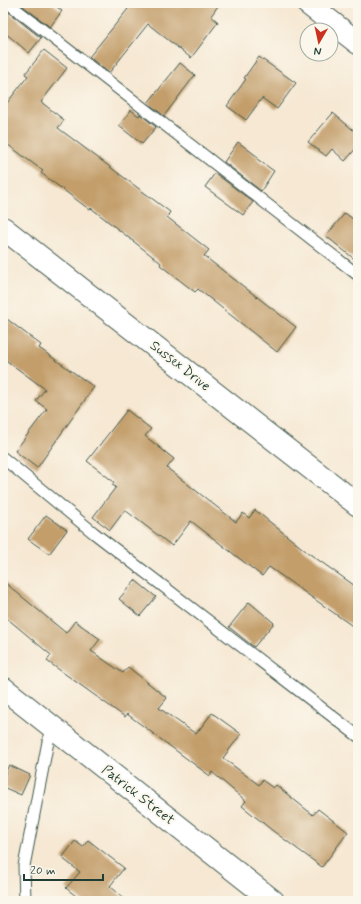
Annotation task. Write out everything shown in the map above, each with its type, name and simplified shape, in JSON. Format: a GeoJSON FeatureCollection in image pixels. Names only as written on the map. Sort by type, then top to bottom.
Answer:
{"type":"FeatureCollection","features":[{"type":"Feature","properties":{"kind":"street"},"geometry":{"type":"LineString","coordinates":[[307,3],[358,43]]}},
{"type":"Feature","properties":{"kind":"street","name":"Sussex Drive"},"geometry":{"type":"LineString","coordinates":[[3,228],[358,505]]}},
{"type":"Feature","properties":{"kind":"street","name":"Patrick Street"},"geometry":{"type":"LineString","coordinates":[[3,688],[273,901]]}},
{"type":"Feature","properties":{"kind":"lane"},"geometry":{"type":"LineString","coordinates":[[8,3],[358,275]]}},
{"type":"Feature","properties":{"kind":"lane"},"geometry":{"type":"LineString","coordinates":[[3,458],[94,533],[358,736]]}},
{"type":"Feature","properties":{"kind":"lane"},"geometry":{"type":"LineString","coordinates":[[26,901],[24,866],[51,726]]}},
{"type":"Feature","properties":{"kind":"building"},"geometry":{"type":"Polygon","coordinates":[[[19,3],[52,3],[62,11],[50,27],[19,3]]]}},
{"type":"Feature","properties":{"kind":"building"},"geometry":{"type":"Polygon","coordinates":[[[121,3],[220,3],[211,16],[218,22],[191,58],[148,24],[109,73],[89,57],[128,9],[121,3]]]}},
{"type":"Feature","properties":{"kind":"building"},"geometry":{"type":"Polygon","coordinates":[[[3,8],[41,38],[29,53],[3,31],[3,8]]]}},
{"type":"Feature","properties":{"kind":"building"},"geometry":{"type":"Polygon","coordinates":[[[44,50],[67,68],[41,102],[64,120],[58,128],[170,212],[167,217],[209,250],[204,256],[296,327],[277,352],[198,289],[195,292],[160,265],[161,263],[91,208],[90,210],[41,173],[43,171],[3,141],[3,108],[28,76],[25,74],[44,50]]]}},
{"type":"Feature","properties":{"kind":"building"},"geometry":{"type":"Polygon","coordinates":[[[259,57],[296,83],[277,109],[262,98],[246,120],[227,106],[259,57]]]}},
{"type":"Feature","properties":{"kind":"building"},"geometry":{"type":"Polygon","coordinates":[[[180,63],[195,75],[164,116],[148,103],[180,63]]]}},
{"type":"Feature","properties":{"kind":"building"},"geometry":{"type":"Polygon","coordinates":[[[131,110],[139,116],[140,114],[156,127],[142,144],[119,126],[131,110]]]}},
{"type":"Feature","properties":{"kind":"building"},"geometry":{"type":"Polygon","coordinates":[[[333,113],[358,134],[358,146],[345,161],[332,149],[326,156],[308,142],[333,113]]]}},
{"type":"Feature","properties":{"kind":"building"},"geometry":{"type":"Polygon","coordinates":[[[238,142],[258,157],[257,159],[274,171],[261,191],[224,162],[238,142]]]}},
{"type":"Feature","properties":{"kind":"building"},"geometry":{"type":"Polygon","coordinates":[[[215,173],[253,202],[243,215],[205,187],[215,173]]]}},
{"type":"Feature","properties":{"kind":"building"},"geometry":{"type":"Polygon","coordinates":[[[345,213],[358,223],[358,262],[326,236],[345,213]]]}},
{"type":"Feature","properties":{"kind":"building"},"geometry":{"type":"Polygon","coordinates":[[[3,316],[41,345],[39,348],[94,387],[37,468],[15,451],[47,409],[36,401],[45,389],[3,358],[3,316]]]}},
{"type":"Feature","properties":{"kind":"building"},"geometry":{"type":"Polygon","coordinates":[[[127,410],[151,429],[145,436],[174,459],[167,468],[236,522],[243,513],[249,518],[255,510],[307,552],[358,588],[358,630],[269,567],[262,576],[191,521],[172,546],[125,510],[110,530],[93,517],[116,487],[112,485],[114,482],[87,461],[127,410]]]}},
{"type":"Feature","properties":{"kind":"building"},"geometry":{"type":"Polygon","coordinates":[[[46,515],[67,530],[49,554],[28,539],[46,515]]]}},
{"type":"Feature","properties":{"kind":"building"},"geometry":{"type":"Polygon","coordinates":[[[135,580],[156,597],[140,616],[119,599],[135,580]]]}},
{"type":"Feature","properties":{"kind":"building"},"geometry":{"type":"Polygon","coordinates":[[[3,581],[66,633],[75,621],[100,639],[91,651],[123,673],[128,667],[167,698],[159,708],[196,734],[212,713],[241,734],[223,758],[259,785],[262,780],[273,788],[276,785],[313,815],[318,809],[348,832],[322,867],[242,806],[246,801],[212,772],[210,776],[127,714],[125,717],[47,661],[51,655],[3,615],[3,581]]]}},
{"type":"Feature","properties":{"kind":"building"},"geometry":{"type":"Polygon","coordinates":[[[249,602],[274,623],[254,647],[229,627],[249,602]]]}},
{"type":"Feature","properties":{"kind":"building"},"geometry":{"type":"Polygon","coordinates":[[[9,765],[30,775],[21,795],[3,787],[3,777],[9,765]]]}},
{"type":"Feature","properties":{"kind":"building"},"geometry":{"type":"Polygon","coordinates":[[[88,840],[124,868],[110,886],[127,901],[82,901],[66,888],[80,872],[62,858],[75,841],[83,847],[88,840]]]}}]}
